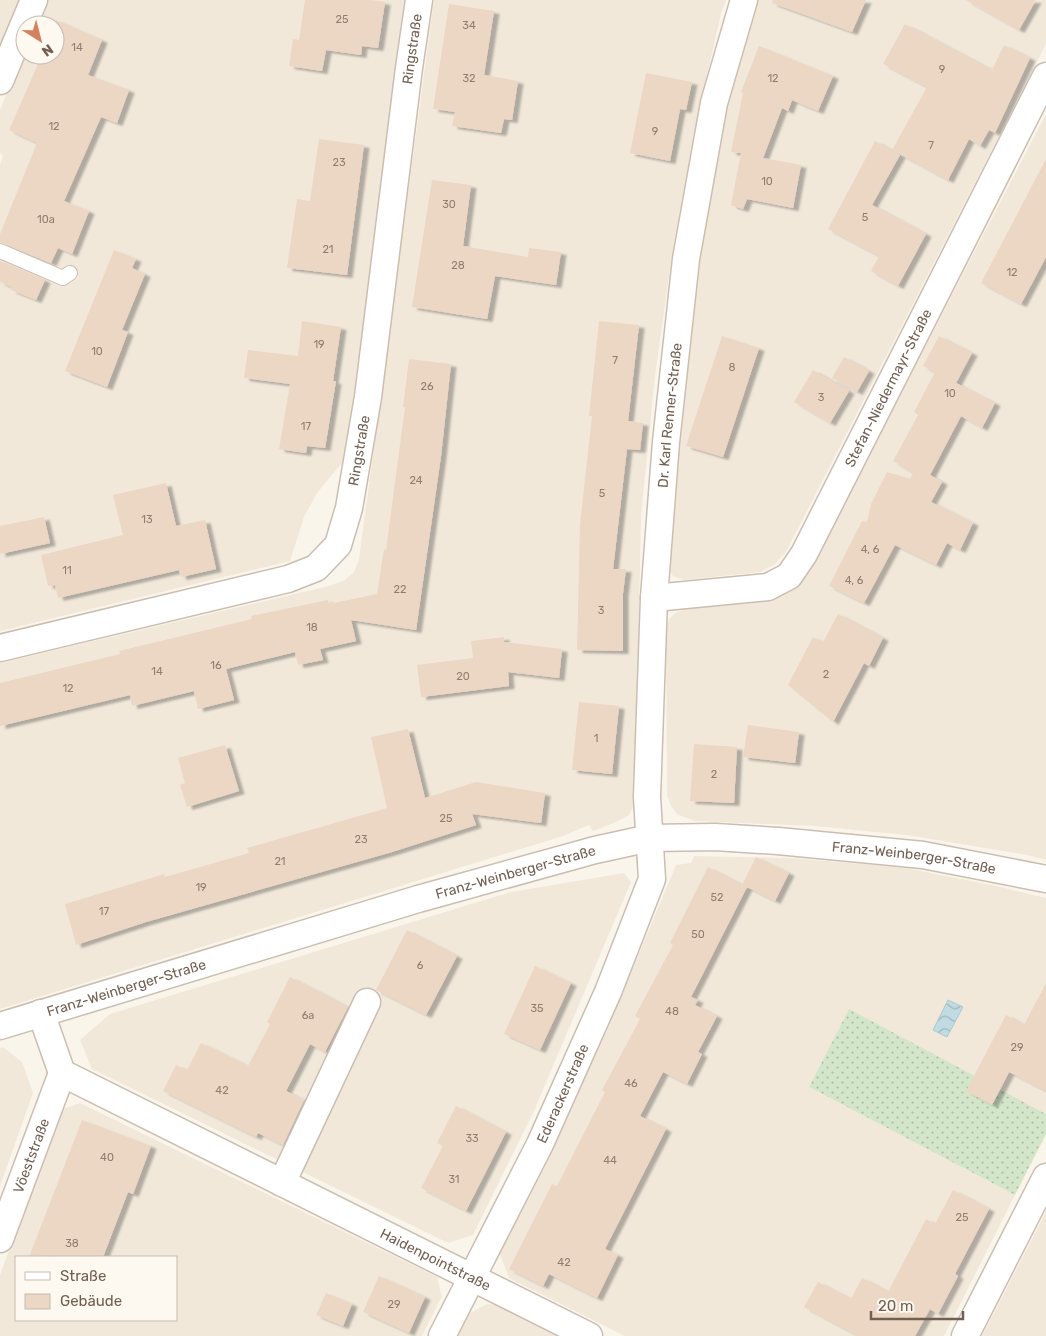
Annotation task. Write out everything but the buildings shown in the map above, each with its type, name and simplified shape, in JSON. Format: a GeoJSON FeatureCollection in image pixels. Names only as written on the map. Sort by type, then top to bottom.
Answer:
{"type":"FeatureCollection","features":[{"type":"Feature","properties":{"kind":"street"},"geometry":{"type":"LineString","coordinates":[[0,81],[34,0]]}},
{"type":"Feature","properties":{"kind":"street","name":"Ringstraße"},"geometry":{"type":"LineString","coordinates":[[0,648],[288,579],[316,568],[338,545],[349,508],[368,397],[419,0]]}},
{"type":"Feature","properties":{"kind":"street","name":"Dr. Karl Renner-Straße"},"geometry":{"type":"LineString","coordinates":[[650,838],[647,797],[654,598],[666,442],[686,258],[714,103],[744,0]]}},
{"type":"Feature","properties":{"kind":"street","name":"Stefan-Niedermayr-Straße"},"geometry":{"type":"LineString","coordinates":[[654,598],[768,587],[789,576],[804,554],[1046,76]]}},
{"type":"Feature","properties":{"kind":"street","name":"Franz-Weinberger-Straße"},"geometry":{"type":"LineString","coordinates":[[0,1026],[512,872],[595,850],[650,838],[715,837],[773,840],[922,855],[1046,879]]}},
{"type":"Feature","properties":{"kind":"street","name":"Ederackerstraße"},"geometry":{"type":"LineString","coordinates":[[442,1336],[540,1144],[608,992],[652,879],[650,838]]}},
{"type":"Feature","properties":{"kind":"street"},"geometry":{"type":"LineString","coordinates":[[282,1183],[367,1002]]}},
{"type":"Feature","properties":{"kind":"street"},"geometry":{"type":"LineString","coordinates":[[41,1013],[62,1073]]}},
{"type":"Feature","properties":{"kind":"street","name":"Haidenpointstraße"},"geometry":{"type":"LineString","coordinates":[[62,1073],[589,1336]]}},
{"type":"Feature","properties":{"kind":"street","name":"Vöeststraße"},"geometry":{"type":"LineString","coordinates":[[0,1239],[62,1073]]}},
{"type":"Feature","properties":{"kind":"street"},"geometry":{"type":"LineString","coordinates":[[965,1336],[1046,1177]]}},
{"type":"Feature","properties":{"kind":"lane"},"geometry":{"type":"LineString","coordinates":[[0,251],[63,278],[70,272]]}},
{"type":"Feature","properties":{"kind":"shaded area"},"geometry":{"type":"Polygon","coordinates":[[[0,0],[23,0],[17,15],[15,15],[15,19],[0,56],[0,0]]]}},
{"type":"Feature","properties":{"kind":"shaded area"},"geometry":{"type":"Polygon","coordinates":[[[43,0],[404,0],[346,458],[317,493],[304,517],[290,561],[0,631],[0,165],[3,156],[0,152],[0,110],[18,65],[65,65],[65,15],[38,15],[43,0]]]}},
{"type":"Feature","properties":{"kind":"shaded area"},"geometry":{"type":"Polygon","coordinates":[[[434,0],[726,0],[721,14],[696,123],[673,248],[655,376],[641,517],[635,803],[629,815],[593,831],[589,825],[563,836],[0,1009],[0,663],[329,586],[345,580],[354,572],[359,559],[434,0]]]}},
{"type":"Feature","properties":{"kind":"shaded area"},"geometry":{"type":"Polygon","coordinates":[[[757,0],[1046,0],[1046,44],[786,552],[774,565],[760,572],[684,580],[673,576],[669,569],[688,348],[706,215],[723,119],[742,46],[757,0]]]}},
{"type":"Feature","properties":{"kind":"shaded area"},"geometry":{"type":"Polygon","coordinates":[[[1046,114],[1046,860],[1027,855],[907,835],[814,826],[695,821],[678,815],[671,806],[667,795],[666,629],[669,619],[677,612],[688,608],[748,603],[777,596],[817,555],[1046,114]]]}},
{"type":"Feature","properties":{"kind":"shaded area"},"geometry":{"type":"Polygon","coordinates":[[[694,856],[792,858],[906,868],[1046,898],[1046,1114],[849,1010],[809,1087],[1015,1195],[944,1336],[625,1336],[509,1278],[500,1254],[608,1028],[676,865],[691,863],[694,856]]]}},
{"type":"Feature","properties":{"kind":"shaded area"},"geometry":{"type":"Polygon","coordinates":[[[624,873],[631,882],[534,1111],[473,1235],[448,1243],[92,1069],[80,1040],[110,1014],[511,892],[624,873]]]}},
{"type":"Feature","properties":{"kind":"shaded area"},"geometry":{"type":"Polygon","coordinates":[[[3,1047],[22,1062],[33,1093],[0,1186],[0,1048],[3,1047]]]}},
{"type":"Feature","properties":{"kind":"shaded area"},"geometry":{"type":"Polygon","coordinates":[[[80,1103],[437,1277],[442,1296],[422,1336],[0,1336],[0,1275],[60,1110],[80,1103]]]}},
{"type":"Feature","properties":{"kind":"shaded area"},"geometry":{"type":"Polygon","coordinates":[[[1046,1212],[1046,1336],[982,1336],[1046,1212]]]}},
{"type":"Feature","properties":{"kind":"shaded area"},"geometry":{"type":"Polygon","coordinates":[[[487,1304],[497,1305],[558,1336],[458,1336],[470,1313],[487,1304]]]}},
{"type":"Feature","properties":{"kind":"green space"},"geometry":{"type":"Polygon","coordinates":[[[849,1009],[1046,1114],[1046,1134],[1015,1195],[809,1087],[849,1009]]]}},
{"type":"Feature","properties":{"kind":"water"},"geometry":{"type":"Polygon","coordinates":[[[948,1000],[963,1007],[947,1037],[933,1030],[948,1000]]]}}]}
